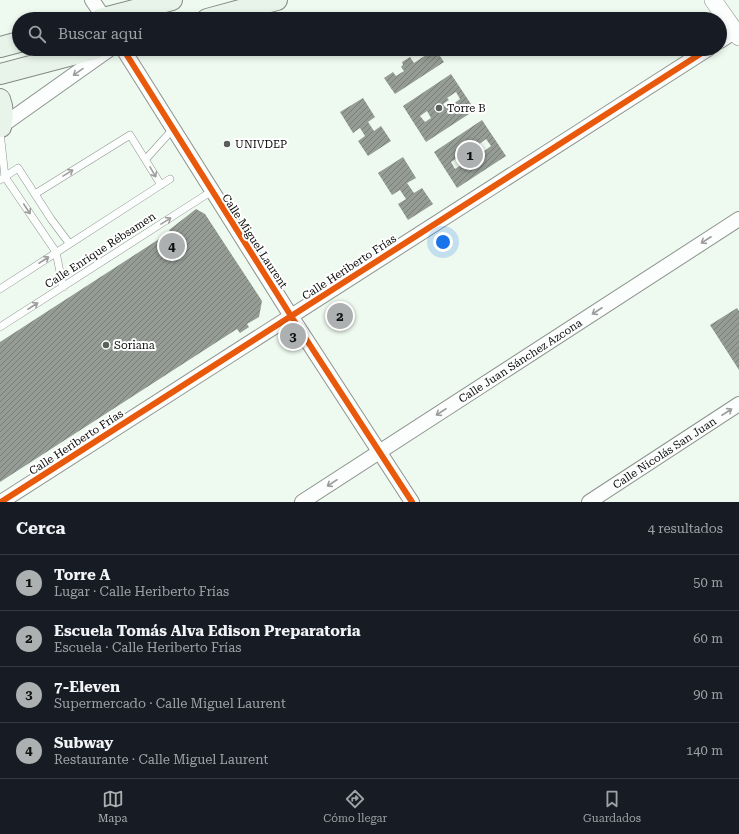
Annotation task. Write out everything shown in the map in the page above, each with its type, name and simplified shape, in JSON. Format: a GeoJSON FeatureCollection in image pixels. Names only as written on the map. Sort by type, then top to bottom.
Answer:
{"type":"FeatureCollection","features":[{"type":"Feature","properties":{"kind":"main road"},"geometry":{"type":"LineString","coordinates":[[128,12],[172,0]]}},
{"type":"Feature","properties":{"kind":"main road"},"geometry":{"type":"LineString","coordinates":[[233,12],[278,0]]}},
{"type":"Feature","properties":{"kind":"main road"},"geometry":{"type":"LineString","coordinates":[[0,47],[12,44]]}},
{"type":"Feature","properties":{"kind":"main road"},"geometry":{"type":"LineString","coordinates":[[0,74],[68,56]]}},
{"type":"Feature","properties":{"kind":"main road"},"geometry":{"type":"LineString","coordinates":[[0,99],[3,116],[0,129]]}},
{"type":"Feature","properties":{"kind":"street"},"geometry":{"type":"LineString","coordinates":[[92,0],[99,12]]}},
{"type":"Feature","properties":{"kind":"street"},"geometry":{"type":"LineString","coordinates":[[713,0],[722,12]]}},
{"type":"Feature","properties":{"kind":"street"},"geometry":{"type":"LineString","coordinates":[[727,18],[738,33],[727,38]]}},
{"type":"Feature","properties":{"kind":"street"},"geometry":{"type":"LineString","coordinates":[[0,129],[100,56]]}},
{"type":"Feature","properties":{"kind":"street","name":"Calle Miguel Laurent"},"geometry":{"type":"LineString","coordinates":[[127,56],[212,191],[412,502]]}},
{"type":"Feature","properties":{"kind":"street","name":"Calle Heriberto Frías"},"geometry":{"type":"LineString","coordinates":[[1,502],[697,56]]}},
{"type":"Feature","properties":{"kind":"street","name":"Calle Juan Sánchez Azcona"},"geometry":{"type":"LineString","coordinates":[[302,502],[739,219]]}},
{"type":"Feature","properties":{"kind":"street","name":"Calle Nicolás San Juan"},"geometry":{"type":"LineString","coordinates":[[589,502],[739,404]]}},
{"type":"Feature","properties":{"kind":"lane"},"geometry":{"type":"LineString","coordinates":[[0,129],[2,178],[56,252],[63,287]]}},
{"type":"Feature","properties":{"kind":"lane"},"geometry":{"type":"LineString","coordinates":[[146,159],[173,129]]}},
{"type":"Feature","properties":{"kind":"lane"},"geometry":{"type":"LineString","coordinates":[[35,194],[130,135],[146,159],[160,185]]}},
{"type":"Feature","properties":{"kind":"lane"},"geometry":{"type":"LineString","coordinates":[[2,178],[18,168],[69,243]]}},
{"type":"Feature","properties":{"kind":"lane"},"geometry":{"type":"LineString","coordinates":[[0,289],[170,179]]}},
{"type":"Feature","properties":{"kind":"lane","name":"Calle Enrique Rébsamen"},"geometry":{"type":"LineString","coordinates":[[0,327],[212,191]]}},
{"type":"Feature","properties":{"kind":"building"},"geometry":{"type":"Polygon","coordinates":[[[424,56],[440,56],[444,62],[395,94],[384,78],[393,72],[396,76],[404,71],[401,67],[403,65],[402,62],[410,57],[414,63],[424,56]]]}},
{"type":"Feature","properties":{"kind":"building","name":"Torre B"},"geometry":{"type":"Polygon","coordinates":[[[451,74],[475,110],[426,142],[403,106],[451,74]],[[456,92],[447,98],[449,100],[443,104],[445,107],[451,103],[452,105],[460,99],[456,92]],[[427,111],[420,116],[425,122],[431,118],[427,111]]]}},
{"type":"Feature","properties":{"kind":"building"},"geometry":{"type":"Polygon","coordinates":[[[363,98],[375,117],[368,122],[374,131],[381,126],[391,141],[368,156],[358,141],[365,136],[360,128],[353,133],[340,112],[363,98]]]}},
{"type":"Feature","properties":{"kind":"building"},"geometry":{"type":"Polygon","coordinates":[[[482,120],[506,156],[457,188],[434,152],[482,120]],[[486,139],[473,151],[475,154],[481,150],[483,152],[491,146],[486,139]],[[457,158],[451,162],[455,169],[461,165],[457,158]]]}},
{"type":"Feature","properties":{"kind":"building"},"geometry":{"type":"Polygon","coordinates":[[[403,157],[416,178],[407,183],[414,193],[422,188],[433,204],[408,220],[398,204],[406,199],[400,190],[392,195],[378,173],[403,157]]]}},
{"type":"Feature","properties":{"kind":"building","name":"Soriana"},"geometry":{"type":"Polygon","coordinates":[[[196,209],[205,214],[262,301],[259,317],[247,324],[249,327],[240,333],[237,329],[0,482],[0,342],[170,232],[169,230],[196,209]]]}},
{"type":"Feature","properties":{"kind":"building"},"geometry":{"type":"Polygon","coordinates":[[[737,308],[739,311],[739,370],[710,325],[737,308]]]}},
{"type":"Feature","properties":{"kind":"cycle path"},"geometry":{"type":"LineString","coordinates":[[127,56],[291,316],[412,502]]}},
{"type":"Feature","properties":{"kind":"cycle path"},"geometry":{"type":"LineString","coordinates":[[1,502],[697,56]]}},
{"type":"Feature","properties":{"kind":"place","name":"Torre B"},"geometry":{"type":"Point","coordinates":[439,108]}},
{"type":"Feature","properties":{"kind":"place","name":"UNIVDEP"},"geometry":{"type":"Point","coordinates":[227,144]}},
{"type":"Feature","properties":{"kind":"place","name":"Torre A"},"geometry":{"type":"Point","coordinates":[470,155]}},
{"type":"Feature","properties":{"kind":"place","name":"Subway"},"geometry":{"type":"Point","coordinates":[172,246]}},
{"type":"Feature","properties":{"kind":"place","name":"Escuela Tomás Alva Edison Preparatoria"},"geometry":{"type":"Point","coordinates":[340,316]}},
{"type":"Feature","properties":{"kind":"place","name":"7-Eleven"},"geometry":{"type":"Point","coordinates":[293,336]}},
{"type":"Feature","properties":{"kind":"place","name":"Soriana"},"geometry":{"type":"Point","coordinates":[106,345]}}]}
